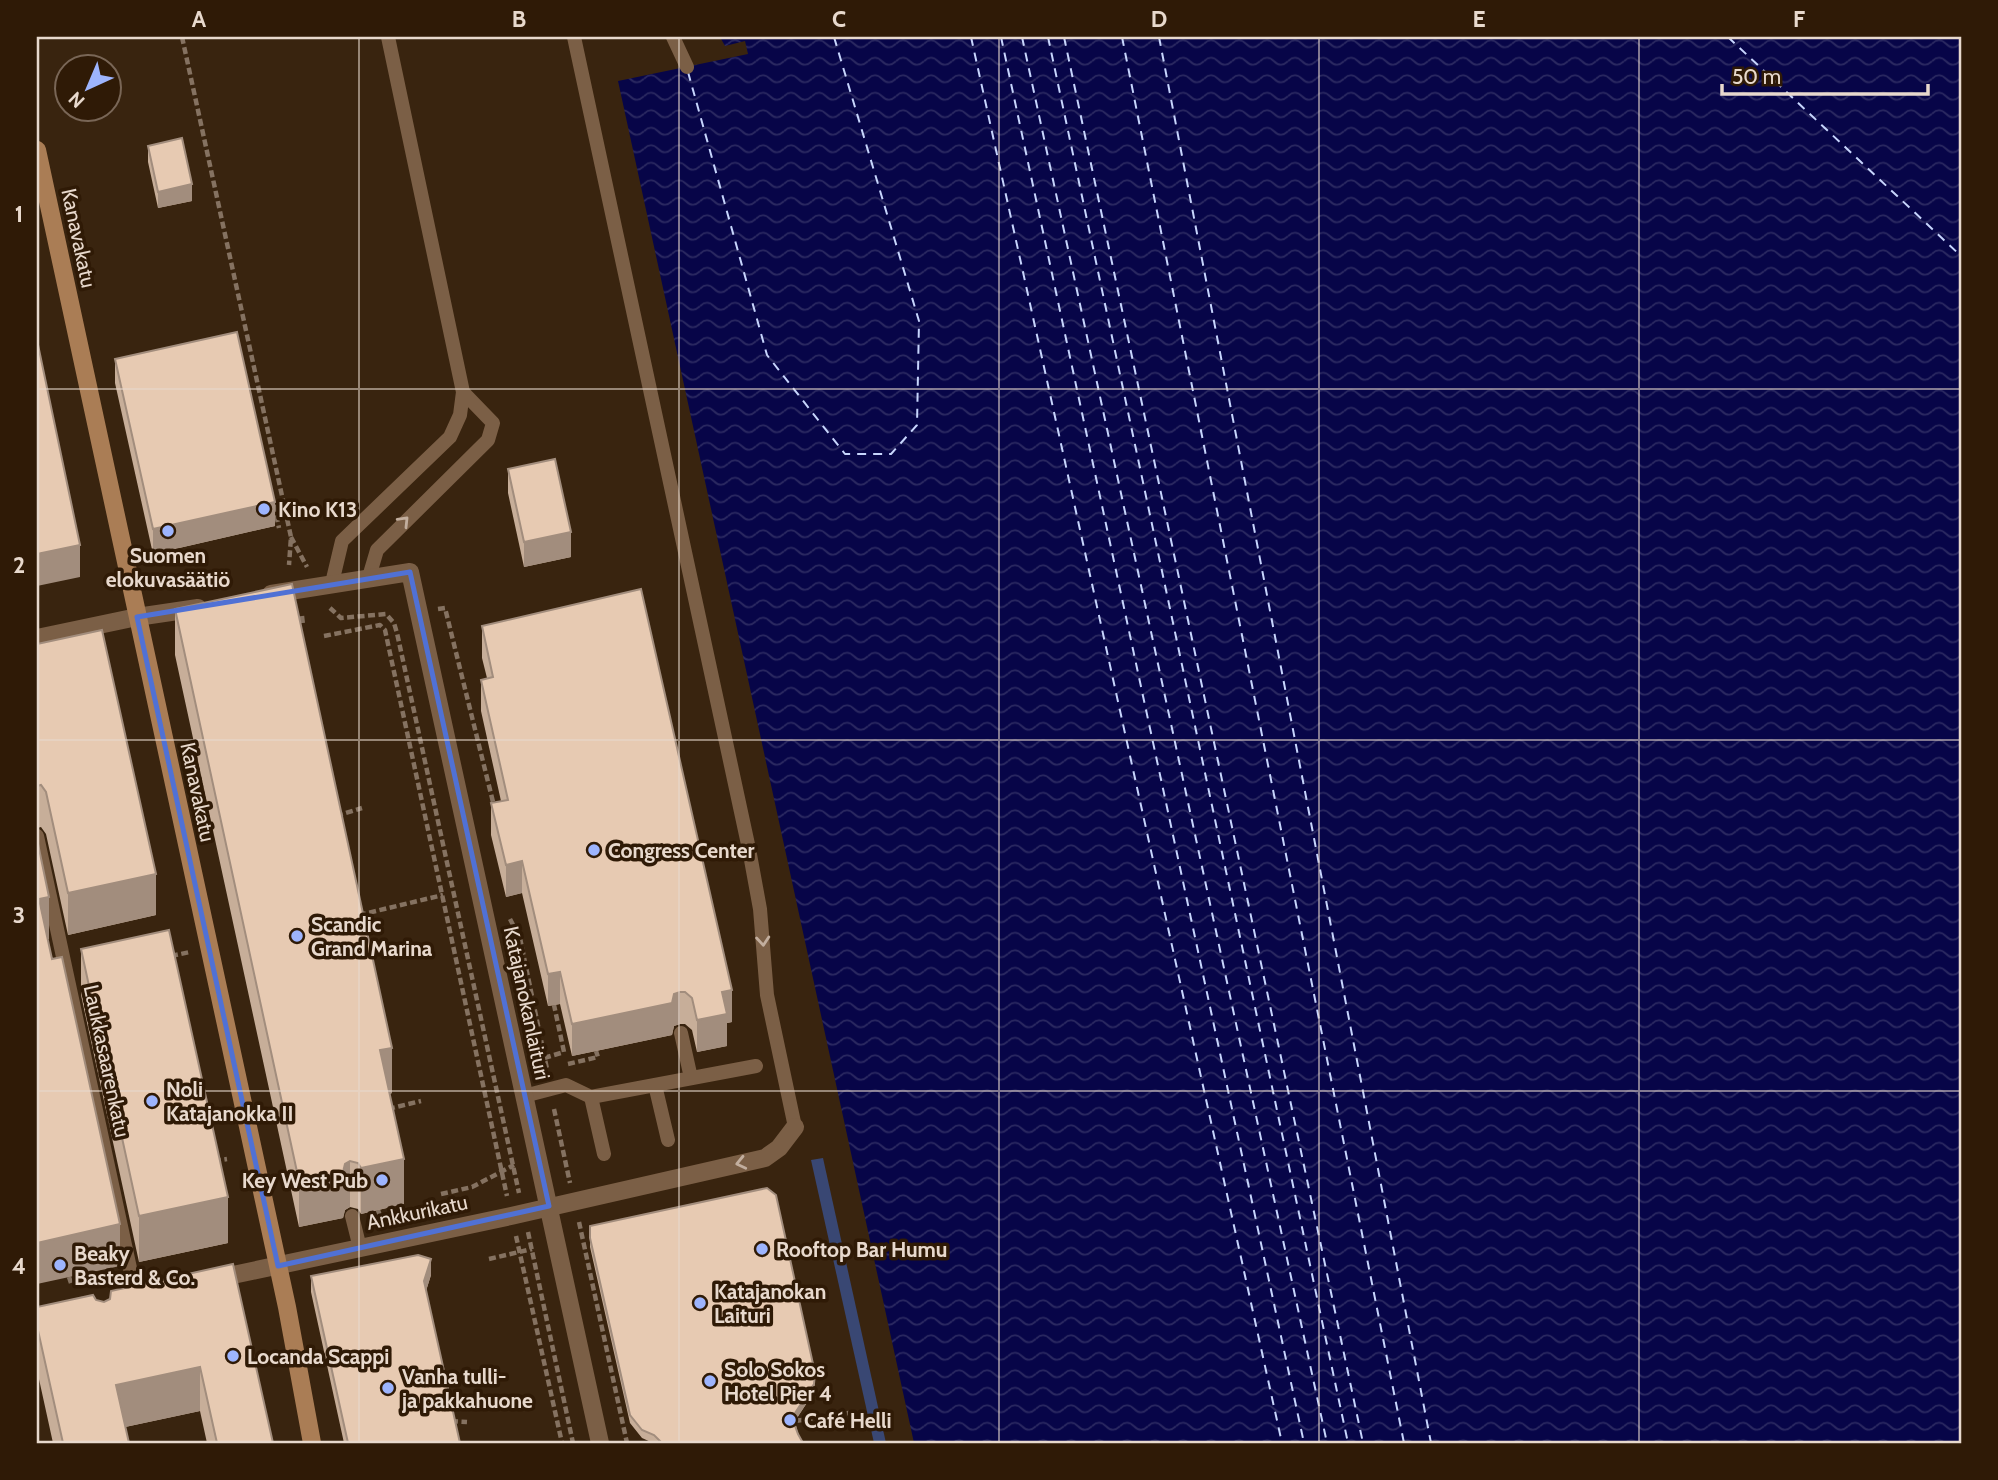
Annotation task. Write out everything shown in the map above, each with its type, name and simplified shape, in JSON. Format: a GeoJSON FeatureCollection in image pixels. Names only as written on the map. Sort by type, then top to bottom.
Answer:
{"type":"FeatureCollection","features":[{"type":"Feature","properties":{"kind":"main road","name":"Kanavakatu"},"geometry":{"type":"LineString","coordinates":[[37,150],[278,1266],[312,1443]]}},
{"type":"Feature","properties":{"kind":"street","name":"Katajanokanlaituri"},"geometry":{"type":"LineString","coordinates":[[369,577],[411,572],[600,1443]]}},
{"type":"Feature","properties":{"kind":"street"},"geometry":{"type":"LineString","coordinates":[[255,597],[369,577]]}},
{"type":"Feature","properties":{"kind":"street"},"geometry":{"type":"LineString","coordinates":[[37,638],[136,617],[219,604]]}},
{"type":"Feature","properties":{"kind":"street","name":"Ankkurikatu"},"geometry":{"type":"LineString","coordinates":[[202,1282],[765,1158],[779,1148],[795,1127]]}},
{"type":"Feature","properties":{"kind":"street"},"geometry":{"type":"LineString","coordinates":[[117,1300],[155,1292]]}},
{"type":"Feature","properties":{"kind":"lane"},"geometry":{"type":"LineString","coordinates":[[325,585],[342,541],[450,437],[460,415],[463,392],[388,37]]}},
{"type":"Feature","properties":{"kind":"lane"},"geometry":{"type":"LineString","coordinates":[[574,37],[754,874],[760,909],[767,995],[795,1127]]}},
{"type":"Feature","properties":{"kind":"lane"},"geometry":{"type":"LineString","coordinates":[[673,37],[687,67]]}},
{"type":"Feature","properties":{"kind":"lane"},"geometry":{"type":"LineString","coordinates":[[369,577],[377,550],[488,440],[493,423],[463,392]]}},
{"type":"Feature","properties":{"kind":"lane","name":"Laukkasaarenkatu"},"geometry":{"type":"LineString","coordinates":[[37,836],[136,1296]]}},
{"type":"Feature","properties":{"kind":"lane"},"geometry":{"type":"LineString","coordinates":[[681,1033],[691,1078]]}},
{"type":"Feature","properties":{"kind":"lane"},"geometry":{"type":"LineString","coordinates":[[524,1096],[566,1085],[592,1097],[756,1066]]}},
{"type":"Feature","properties":{"kind":"lane"},"geometry":{"type":"LineString","coordinates":[[655,1085],[667,1140]]}},
{"type":"Feature","properties":{"kind":"lane"},"geometry":{"type":"LineString","coordinates":[[592,1097],[604,1154]]}},
{"type":"Feature","properties":{"kind":"lane"},"geometry":{"type":"LineString","coordinates":[[352,1216],[360,1248]]}},
{"type":"Feature","properties":{"kind":"path"},"geometry":{"type":"LineString","coordinates":[[182,37],[291,537],[289,565]]}},
{"type":"Feature","properties":{"kind":"path"},"geometry":{"type":"LineString","coordinates":[[236,338],[247,336]]}},
{"type":"Feature","properties":{"kind":"path"},"geometry":{"type":"LineString","coordinates":[[272,503],[279,528]]}},
{"type":"Feature","properties":{"kind":"path"},"geometry":{"type":"LineString","coordinates":[[291,537],[325,585],[333,613],[341,618],[386,614],[394,623],[519,1190]]}},
{"type":"Feature","properties":{"kind":"path"},"geometry":{"type":"LineString","coordinates":[[420,611],[445,608],[495,812]]}},
{"type":"Feature","properties":{"kind":"path"},"geometry":{"type":"LineString","coordinates":[[302,616],[303,625]]}},
{"type":"Feature","properties":{"kind":"path"},"geometry":{"type":"LineString","coordinates":[[324,636],[380,625],[385,630],[507,1197]]}},
{"type":"Feature","properties":{"kind":"path"},"geometry":{"type":"LineString","coordinates":[[332,817],[362,808]]}},
{"type":"Feature","properties":{"kind":"path"},"geometry":{"type":"LineString","coordinates":[[354,917],[443,895]]}},
{"type":"Feature","properties":{"kind":"path"},"geometry":{"type":"LineString","coordinates":[[509,915],[520,937],[627,1443]]}},
{"type":"Feature","properties":{"kind":"path"},"geometry":{"type":"LineString","coordinates":[[163,958],[208,947]]}},
{"type":"Feature","properties":{"kind":"path"},"geometry":{"type":"LineString","coordinates":[[544,1058],[564,1052],[555,1005]]}},
{"type":"Feature","properties":{"kind":"path"},"geometry":{"type":"LineString","coordinates":[[383,1110],[421,1101]]}},
{"type":"Feature","properties":{"kind":"path"},"geometry":{"type":"LineString","coordinates":[[441,1194],[472,1186],[513,1165],[564,1155]]}},
{"type":"Feature","properties":{"kind":"path"},"geometry":{"type":"LineString","coordinates":[[210,1161],[227,1158]]}},
{"type":"Feature","properties":{"kind":"path"},"geometry":{"type":"LineString","coordinates":[[527,1231],[573,1443]]}},
{"type":"Feature","properties":{"kind":"path"},"geometry":{"type":"LineString","coordinates":[[515,1233],[562,1443]]}},
{"type":"Feature","properties":{"kind":"path"},"geometry":{"type":"LineString","coordinates":[[489,1259],[531,1249]]}},
{"type":"Feature","properties":{"kind":"path"},"geometry":{"type":"LineString","coordinates":[[795,1421],[849,1413]]}},
{"type":"Feature","properties":{"kind":"path"},"geometry":{"type":"LineString","coordinates":[[451,1421],[467,1422]]}},
{"type":"Feature","properties":{"kind":"highlighted area"},"geometry":{"type":"Polygon","coordinates":[[[410,572],[549,1206],[278,1266],[137,617],[410,572]]]}},
{"type":"Feature","properties":{"kind":"shaded area"},"geometry":{"type":"Polygon","coordinates":[[[823,1158],[886,1443],[874,1443],[811,1160],[823,1158]]]}},
{"type":"Feature","properties":{"kind":"water"},"geometry":{"type":"Polygon","coordinates":[[[720,37],[1961,37],[1961,1443],[914,1443],[618,81],[748,54],[745,41],[725,46],[720,37]]]}},
{"type":"Feature","properties":{"kind":"building"},"geometry":{"type":"Polygon","coordinates":[[[182,138],[192,184],[158,192],[148,146],[182,138]]]}},
{"type":"Feature","properties":{"kind":"building"},"geometry":{"type":"Polygon","coordinates":[[[237,332],[275,502],[153,529],[115,359],[237,332]]]}},
{"type":"Feature","properties":{"kind":"building"},"geometry":{"type":"Polygon","coordinates":[[[37,340],[80,545],[37,554],[37,340]]]}},
{"type":"Feature","properties":{"kind":"building"},"geometry":{"type":"Polygon","coordinates":[[[555,459],[571,532],[524,542],[508,469],[555,459]]]}},
{"type":"Feature","properties":{"kind":"building","name":"Scandic Grand Marina"},"geometry":{"type":"Polygon","coordinates":[[[292,584],[392,1048],[380,1050],[404,1159],[361,1168],[358,1163],[350,1161],[345,1164],[343,1172],[299,1181],[175,609],[292,584]]]}},
{"type":"Feature","properties":{"kind":"building","name":"Congress Center"},"geometry":{"type":"Polygon","coordinates":[[[641,589],[732,990],[722,992],[727,1014],[697,1020],[692,998],[685,992],[680,992],[674,994],[672,1003],[572,1024],[560,972],[548,974],[522,861],[506,865],[491,803],[508,800],[481,680],[493,677],[482,626],[641,589]]]}},
{"type":"Feature","properties":{"kind":"building"},"geometry":{"type":"Polygon","coordinates":[[[102,630],[156,874],[68,893],[46,792],[41,785],[37,786],[37,644],[102,630]]]}},
{"type":"Feature","properties":{"kind":"building"},"geometry":{"type":"Polygon","coordinates":[[[37,839],[49,897],[39,899],[52,959],[62,957],[120,1224],[37,1243],[37,839]]]}},
{"type":"Feature","properties":{"kind":"building","name":"Noli Katajanokka II"},"geometry":{"type":"Polygon","coordinates":[[[169,930],[228,1197],[139,1216],[81,949],[169,930]]]}},
{"type":"Feature","properties":{"kind":"building","name":"Katajanokan Laituri"},"geometry":{"type":"Polygon","coordinates":[[[767,1188],[776,1195],[815,1373],[814,1384],[795,1413],[794,1423],[803,1443],[662,1443],[654,1435],[642,1430],[630,1415],[590,1238],[590,1226],[767,1188]]]}},
{"type":"Feature","properties":{"kind":"building","name":"Vanha tulli- ja pakkahuone"},"geometry":{"type":"Polygon","coordinates":[[[418,1255],[431,1259],[424,1281],[460,1443],[348,1443],[311,1276],[418,1255]]]}},
{"type":"Feature","properties":{"kind":"building"},"geometry":{"type":"Polygon","coordinates":[[[233,1264],[273,1443],[217,1443],[200,1367],[116,1385],[129,1443],[63,1443],[37,1326],[37,1307],[93,1295],[96,1300],[104,1302],[110,1299],[111,1291],[233,1264]]]}},
{"type":"Feature","properties":{"kind":"ferry route"},"geometry":{"type":"LineString","coordinates":[[688,72],[767,355],[845,454],[891,454],[917,425],[919,321],[834,37]]}},
{"type":"Feature","properties":{"kind":"ferry route"},"geometry":{"type":"LineString","coordinates":[[971,37],[1282,1443]]}},
{"type":"Feature","properties":{"kind":"ferry route"},"geometry":{"type":"LineString","coordinates":[[1001,37],[1304,1443]]}},
{"type":"Feature","properties":{"kind":"ferry route"},"geometry":{"type":"LineString","coordinates":[[1022,37],[1327,1443]]}},
{"type":"Feature","properties":{"kind":"ferry route"},"geometry":{"type":"LineString","coordinates":[[1048,37],[1348,1443]]}},
{"type":"Feature","properties":{"kind":"ferry route"},"geometry":{"type":"LineString","coordinates":[[1064,37],[1363,1443]]}},
{"type":"Feature","properties":{"kind":"ferry route"},"geometry":{"type":"LineString","coordinates":[[1122,37],[1404,1443]]}},
{"type":"Feature","properties":{"kind":"ferry route"},"geometry":{"type":"LineString","coordinates":[[1159,37],[1431,1443]]}},
{"type":"Feature","properties":{"kind":"ferry route"},"geometry":{"type":"LineString","coordinates":[[1728,37],[1961,256]]}},
{"type":"Feature","properties":{"kind":"place","name":"Kino K13"},"geometry":{"type":"Point","coordinates":[264,509]}},
{"type":"Feature","properties":{"kind":"place","name":"Suomen elokuvasäätiö"},"geometry":{"type":"Point","coordinates":[168,531]}},
{"type":"Feature","properties":{"kind":"place","name":"Congress Center"},"geometry":{"type":"Point","coordinates":[594,850]}},
{"type":"Feature","properties":{"kind":"place","name":"Scandic Grand Marina"},"geometry":{"type":"Point","coordinates":[297,936]}},
{"type":"Feature","properties":{"kind":"place","name":"Noli Katajanokka II"},"geometry":{"type":"Point","coordinates":[152,1101]}},
{"type":"Feature","properties":{"kind":"place","name":"Key West Pub"},"geometry":{"type":"Point","coordinates":[382,1180]}},
{"type":"Feature","properties":{"kind":"place","name":"Rooftop Bar Humu"},"geometry":{"type":"Point","coordinates":[762,1249]}},
{"type":"Feature","properties":{"kind":"place","name":"Beaky Basterd & Co."},"geometry":{"type":"Point","coordinates":[60,1265]}},
{"type":"Feature","properties":{"kind":"place","name":"Katajanokan Laituri"},"geometry":{"type":"Point","coordinates":[700,1303]}},
{"type":"Feature","properties":{"kind":"place","name":"Locanda Scappi"},"geometry":{"type":"Point","coordinates":[233,1356]}},
{"type":"Feature","properties":{"kind":"place","name":"Solo Sokos Hotel Pier 4"},"geometry":{"type":"Point","coordinates":[710,1381]}},
{"type":"Feature","properties":{"kind":"place","name":"Vanha tulli- ja pakkahuone"},"geometry":{"type":"Point","coordinates":[388,1388]}},
{"type":"Feature","properties":{"kind":"place","name":"Café Helli"},"geometry":{"type":"Point","coordinates":[790,1420]}}]}
